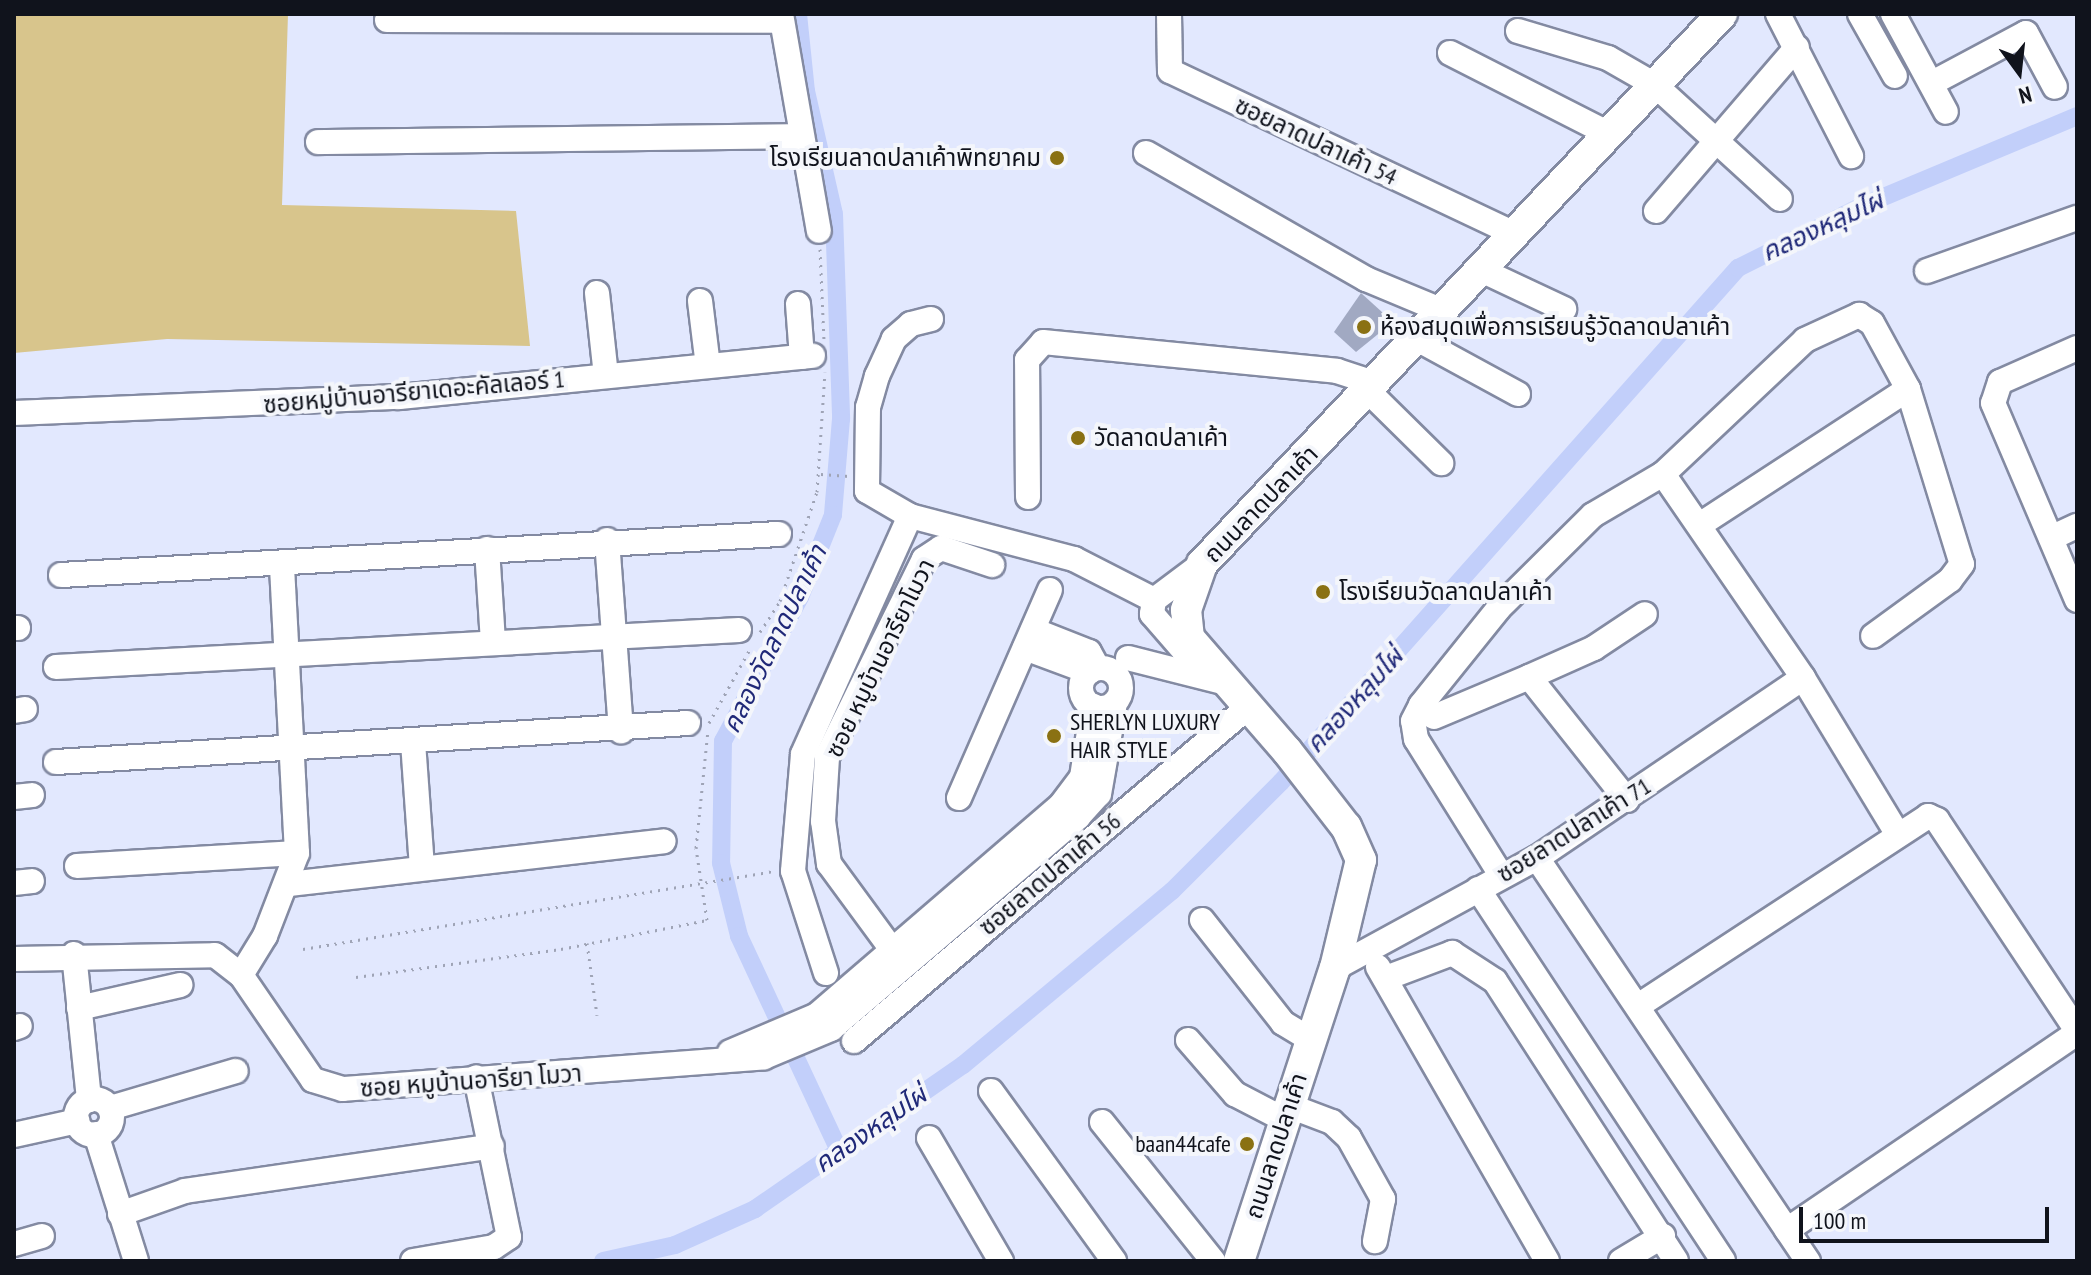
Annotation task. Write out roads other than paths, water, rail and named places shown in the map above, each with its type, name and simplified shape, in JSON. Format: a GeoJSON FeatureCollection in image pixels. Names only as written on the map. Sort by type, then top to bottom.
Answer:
{"type":"FeatureCollection","features":[{"type":"Feature","properties":{"kind":"main road","name":"ถนนลาดปลาเค้า"},"geometry":{"type":"LineString","coordinates":[[1239,1261],[1285,1112],[1335,968],[1361,860],[1346,827],[1313,784],[1202,658],[1185,620],[1202,564],[1722,14]]}},
{"type":"Feature","properties":{"kind":"street","name":"ซอยลาดปลาเค้า 54"},"geometry":{"type":"LineString","coordinates":[[1169,14],[1170,71],[1515,234]]}},
{"type":"Feature","properties":{"kind":"street"},"geometry":{"type":"LineString","coordinates":[[1778,14],[1851,156]]}},
{"type":"Feature","properties":{"kind":"street"},"geometry":{"type":"LineString","coordinates":[[1860,14],[1895,76]]}},
{"type":"Feature","properties":{"kind":"street"},"geometry":{"type":"LineString","coordinates":[[1893,14],[1934,82],[1946,112]]}},
{"type":"Feature","properties":{"kind":"street"},"geometry":{"type":"LineString","coordinates":[[387,20],[781,18],[798,136],[819,231]]}},
{"type":"Feature","properties":{"kind":"street"},"geometry":{"type":"LineString","coordinates":[[1934,82],[2021,23],[2055,87]]}},
{"type":"Feature","properties":{"kind":"street"},"geometry":{"type":"LineString","coordinates":[[1518,31],[1595,53],[1655,85],[1715,136],[1780,199]]}},
{"type":"Feature","properties":{"kind":"street"},"geometry":{"type":"LineString","coordinates":[[1656,211],[1715,136],[1797,47]]}},
{"type":"Feature","properties":{"kind":"street"},"geometry":{"type":"LineString","coordinates":[[1450,53],[1609,134]]}},
{"type":"Feature","properties":{"kind":"street"},"geometry":{"type":"LineString","coordinates":[[318,142],[798,136]]}},
{"type":"Feature","properties":{"kind":"street"},"geometry":{"type":"LineString","coordinates":[[1146,153],[1366,279],[1443,311]]}},
{"type":"Feature","properties":{"kind":"street"},"geometry":{"type":"LineString","coordinates":[[1927,271],[2077,218]]}},
{"type":"Feature","properties":{"kind":"street"},"geometry":{"type":"LineString","coordinates":[[1481,270],[1564,309]]}},
{"type":"Feature","properties":{"kind":"street"},"geometry":{"type":"LineString","coordinates":[[597,293],[606,376]]}},
{"type":"Feature","properties":{"kind":"street"},"geometry":{"type":"LineString","coordinates":[[700,301],[708,366]]}},
{"type":"Feature","properties":{"kind":"street","name":"ซอยหมู่บ้านอารียาเดอะคัลเลอร์ 1"},"geometry":{"type":"LineString","coordinates":[[14,413],[383,398],[816,357],[798,304]]}},
{"type":"Feature","properties":{"kind":"street"},"geometry":{"type":"LineString","coordinates":[[1501,875],[1416,739],[1413,721],[1541,564],[1593,515],[1663,474],[1805,340],[1849,316],[1872,323],[1908,389],[1962,564],[1950,580],[1873,636]]}},
{"type":"Feature","properties":{"kind":"street"},"geometry":{"type":"LineString","coordinates":[[931,319],[911,324],[894,339],[868,407],[867,491],[910,516],[1074,559],[1154,600]]}},
{"type":"Feature","properties":{"kind":"street"},"geometry":{"type":"LineString","coordinates":[[1417,339],[1518,394]]}},
{"type":"Feature","properties":{"kind":"street"},"geometry":{"type":"LineString","coordinates":[[1028,497],[1027,360],[1030,349],[1043,342],[1337,371],[1371,387],[1441,463]]}},
{"type":"Feature","properties":{"kind":"street"},"geometry":{"type":"LineString","coordinates":[[2077,348],[2000,382],[1993,397],[2077,600]]}},
{"type":"Feature","properties":{"kind":"street"},"geometry":{"type":"LineString","coordinates":[[1701,524],[1908,389]]}},
{"type":"Feature","properties":{"kind":"street"},"geometry":{"type":"LineString","coordinates":[[1663,474],[1701,524],[1803,678],[1897,833]]}},
{"type":"Feature","properties":{"kind":"street"},"geometry":{"type":"LineString","coordinates":[[826,973],[793,871],[809,734],[910,516]]}},
{"type":"Feature","properties":{"kind":"street"},"geometry":{"type":"LineString","coordinates":[[2051,538],[2077,526]]}},
{"type":"Feature","properties":{"kind":"street"},"geometry":{"type":"LineString","coordinates":[[61,575],[282,564],[607,540],[779,534]]}},
{"type":"Feature","properties":{"kind":"street"},"geometry":{"type":"LineString","coordinates":[[607,540],[621,731]]}},
{"type":"Feature","properties":{"kind":"street","name":"ซอย หมูบ้านอารียาโมวา"},"geometry":{"type":"LineString","coordinates":[[893,951],[829,864],[823,821],[827,757],[924,559],[941,548],[992,565]]}},
{"type":"Feature","properties":{"kind":"street"},"geometry":{"type":"LineString","coordinates":[[487,549],[493,643]]}},
{"type":"Feature","properties":{"kind":"street"},"geometry":{"type":"LineString","coordinates":[[241,975],[289,884],[297,853],[295,750],[282,564]]}},
{"type":"Feature","properties":{"kind":"street"},"geometry":{"type":"LineString","coordinates":[[1202,564],[1154,600],[1152,614],[1184,651],[1202,658]]}},
{"type":"Feature","properties":{"kind":"street"},"geometry":{"type":"LineString","coordinates":[[959,798],[1050,590]]}},
{"type":"Feature","properties":{"kind":"street"},"geometry":{"type":"LineString","coordinates":[[1434,717],[1594,648],[1645,614]]}},
{"type":"Feature","properties":{"kind":"street"},"geometry":{"type":"LineString","coordinates":[[1104,704],[1082,690],[1163,627]]}},
{"type":"Feature","properties":{"kind":"street"},"geometry":{"type":"LineString","coordinates":[[56,667],[739,630]]}},
{"type":"Feature","properties":{"kind":"street"},"geometry":{"type":"LineString","coordinates":[[1029,639],[1107,668],[1223,682]]}},
{"type":"Feature","properties":{"kind":"street"},"geometry":{"type":"LineString","coordinates":[[812,1030],[893,951],[1061,805],[1082,777],[1104,704],[1121,686],[1107,668]]}},
{"type":"Feature","properties":{"kind":"street"},"geometry":{"type":"LineString","coordinates":[[1529,677],[1627,800]]}},
{"type":"Feature","properties":{"kind":"street","name":"ซอยลาดปลาเค้า 71"},"geometry":{"type":"LineString","coordinates":[[1335,968],[1537,858],[1627,800],[1803,678]]}},
{"type":"Feature","properties":{"kind":"street"},"geometry":{"type":"LineString","coordinates":[[812,1030],[1099,794],[1104,704]]}},
{"type":"Feature","properties":{"kind":"street","name":"ซอยลาดปลาเค้า 56"},"geometry":{"type":"LineString","coordinates":[[854,1041],[1247,708]]}},
{"type":"Feature","properties":{"kind":"street"},"geometry":{"type":"LineString","coordinates":[[56,762],[621,731],[688,723]]}},
{"type":"Feature","properties":{"kind":"street"},"geometry":{"type":"LineString","coordinates":[[413,742],[422,867]]}},
{"type":"Feature","properties":{"kind":"street"},"geometry":{"type":"LineString","coordinates":[[1638,1006],[1924,816],[1937,820],[2077,1032],[1787,1230]]}},
{"type":"Feature","properties":{"kind":"street"},"geometry":{"type":"LineString","coordinates":[[289,884],[664,841]]}},
{"type":"Feature","properties":{"kind":"street"},"geometry":{"type":"LineString","coordinates":[[77,866],[297,853]]}},
{"type":"Feature","properties":{"kind":"street"},"geometry":{"type":"LineString","coordinates":[[1537,858],[1808,1261]]}},
{"type":"Feature","properties":{"kind":"street"},"geometry":{"type":"LineString","coordinates":[[1478,889],[1723,1261]]}},
{"type":"Feature","properties":{"kind":"street"},"geometry":{"type":"LineString","coordinates":[[1202,920],[1283,1023],[1310,1039]]}},
{"type":"Feature","properties":{"kind":"street","name":"ซอย หมูบ้านอารียา โมวา"},"geometry":{"type":"LineString","coordinates":[[14,959],[200,950],[241,975],[313,1080],[327,1087],[367,1090],[476,1077],[705,1062],[762,1049],[812,1030]]}},
{"type":"Feature","properties":{"kind":"street"},"geometry":{"type":"LineString","coordinates":[[1368,952],[1386,978],[1547,1261]]}},
{"type":"Feature","properties":{"kind":"street"},"geometry":{"type":"LineString","coordinates":[[1386,978],[1452,953],[1495,981],[1663,1236],[1676,1261]]}},
{"type":"Feature","properties":{"kind":"street"},"geometry":{"type":"LineString","coordinates":[[74,954],[93,1116],[136,1261]]}},
{"type":"Feature","properties":{"kind":"street"},"geometry":{"type":"LineString","coordinates":[[79,1008],[180,985]]}},
{"type":"Feature","properties":{"kind":"street"},"geometry":{"type":"LineString","coordinates":[[1188,1040],[1235,1094],[1285,1112],[1332,1122],[1349,1138],[1383,1199],[1375,1241]]}},
{"type":"Feature","properties":{"kind":"street"},"geometry":{"type":"LineString","coordinates":[[14,1135],[93,1116],[236,1071]]}},
{"type":"Feature","properties":{"kind":"street"},"geometry":{"type":"LineString","coordinates":[[413,1261],[494,1247],[509,1237],[476,1077]]}},
{"type":"Feature","properties":{"kind":"street"},"geometry":{"type":"LineString","coordinates":[[991,1091],[1114,1261]]}},
{"type":"Feature","properties":{"kind":"street"},"geometry":{"type":"LineString","coordinates":[[1102,1122],[1213,1261]]}},
{"type":"Feature","properties":{"kind":"street"},"geometry":{"type":"LineString","coordinates":[[929,1138],[1001,1261]]}},
{"type":"Feature","properties":{"kind":"street"},"geometry":{"type":"LineString","coordinates":[[120,1214],[185,1191],[492,1146]]}},
{"type":"Feature","properties":{"kind":"street"},"geometry":{"type":"LineString","coordinates":[[14,1244],[42,1236]]}},
{"type":"Feature","properties":{"kind":"street"},"geometry":{"type":"LineString","coordinates":[[1621,1261],[1663,1236]]}},
{"type":"Feature","properties":{"kind":"waterway","name":"คลองวัดลาดปลาเค้า"},"geometry":{"type":"LineString","coordinates":[[798,14],[806,91],[834,214],[841,419],[833,515],[800,597],[723,741],[721,863],[739,936],[839,1150]]}},
{"type":"Feature","properties":{"kind":"waterway","name":"คลองหลุมไผ่"},"geometry":{"type":"LineString","coordinates":[[603,1261],[675,1245],[755,1209],[963,1065],[1172,891],[1281,782],[1738,268],[1862,206],[2077,116]]}},
{"type":"Feature","properties":{"kind":"place","name":"โรงเรียนลาดปลาเค้าพิทยาคม"},"geometry":{"type":"Point","coordinates":[1057,158]}},
{"type":"Feature","properties":{"kind":"place","name":"ห้องสมุดเพื่อการเรียนรู้วัดลาดปลาเค้า"},"geometry":{"type":"Point","coordinates":[1364,327]}},
{"type":"Feature","properties":{"kind":"place","name":"วัดลาดปลาเค้า"},"geometry":{"type":"Point","coordinates":[1078,438]}},
{"type":"Feature","properties":{"kind":"place","name":"โรงเรียนวัดลาดปลาเค้า"},"geometry":{"type":"Point","coordinates":[1323,592]}},
{"type":"Feature","properties":{"kind":"place","name":"SHERLYN LUXURY HAIR STYLE"},"geometry":{"type":"Point","coordinates":[1054,736]}},
{"type":"Feature","properties":{"kind":"place","name":"baan44cafe"},"geometry":{"type":"Point","coordinates":[1247,1144]}}]}
